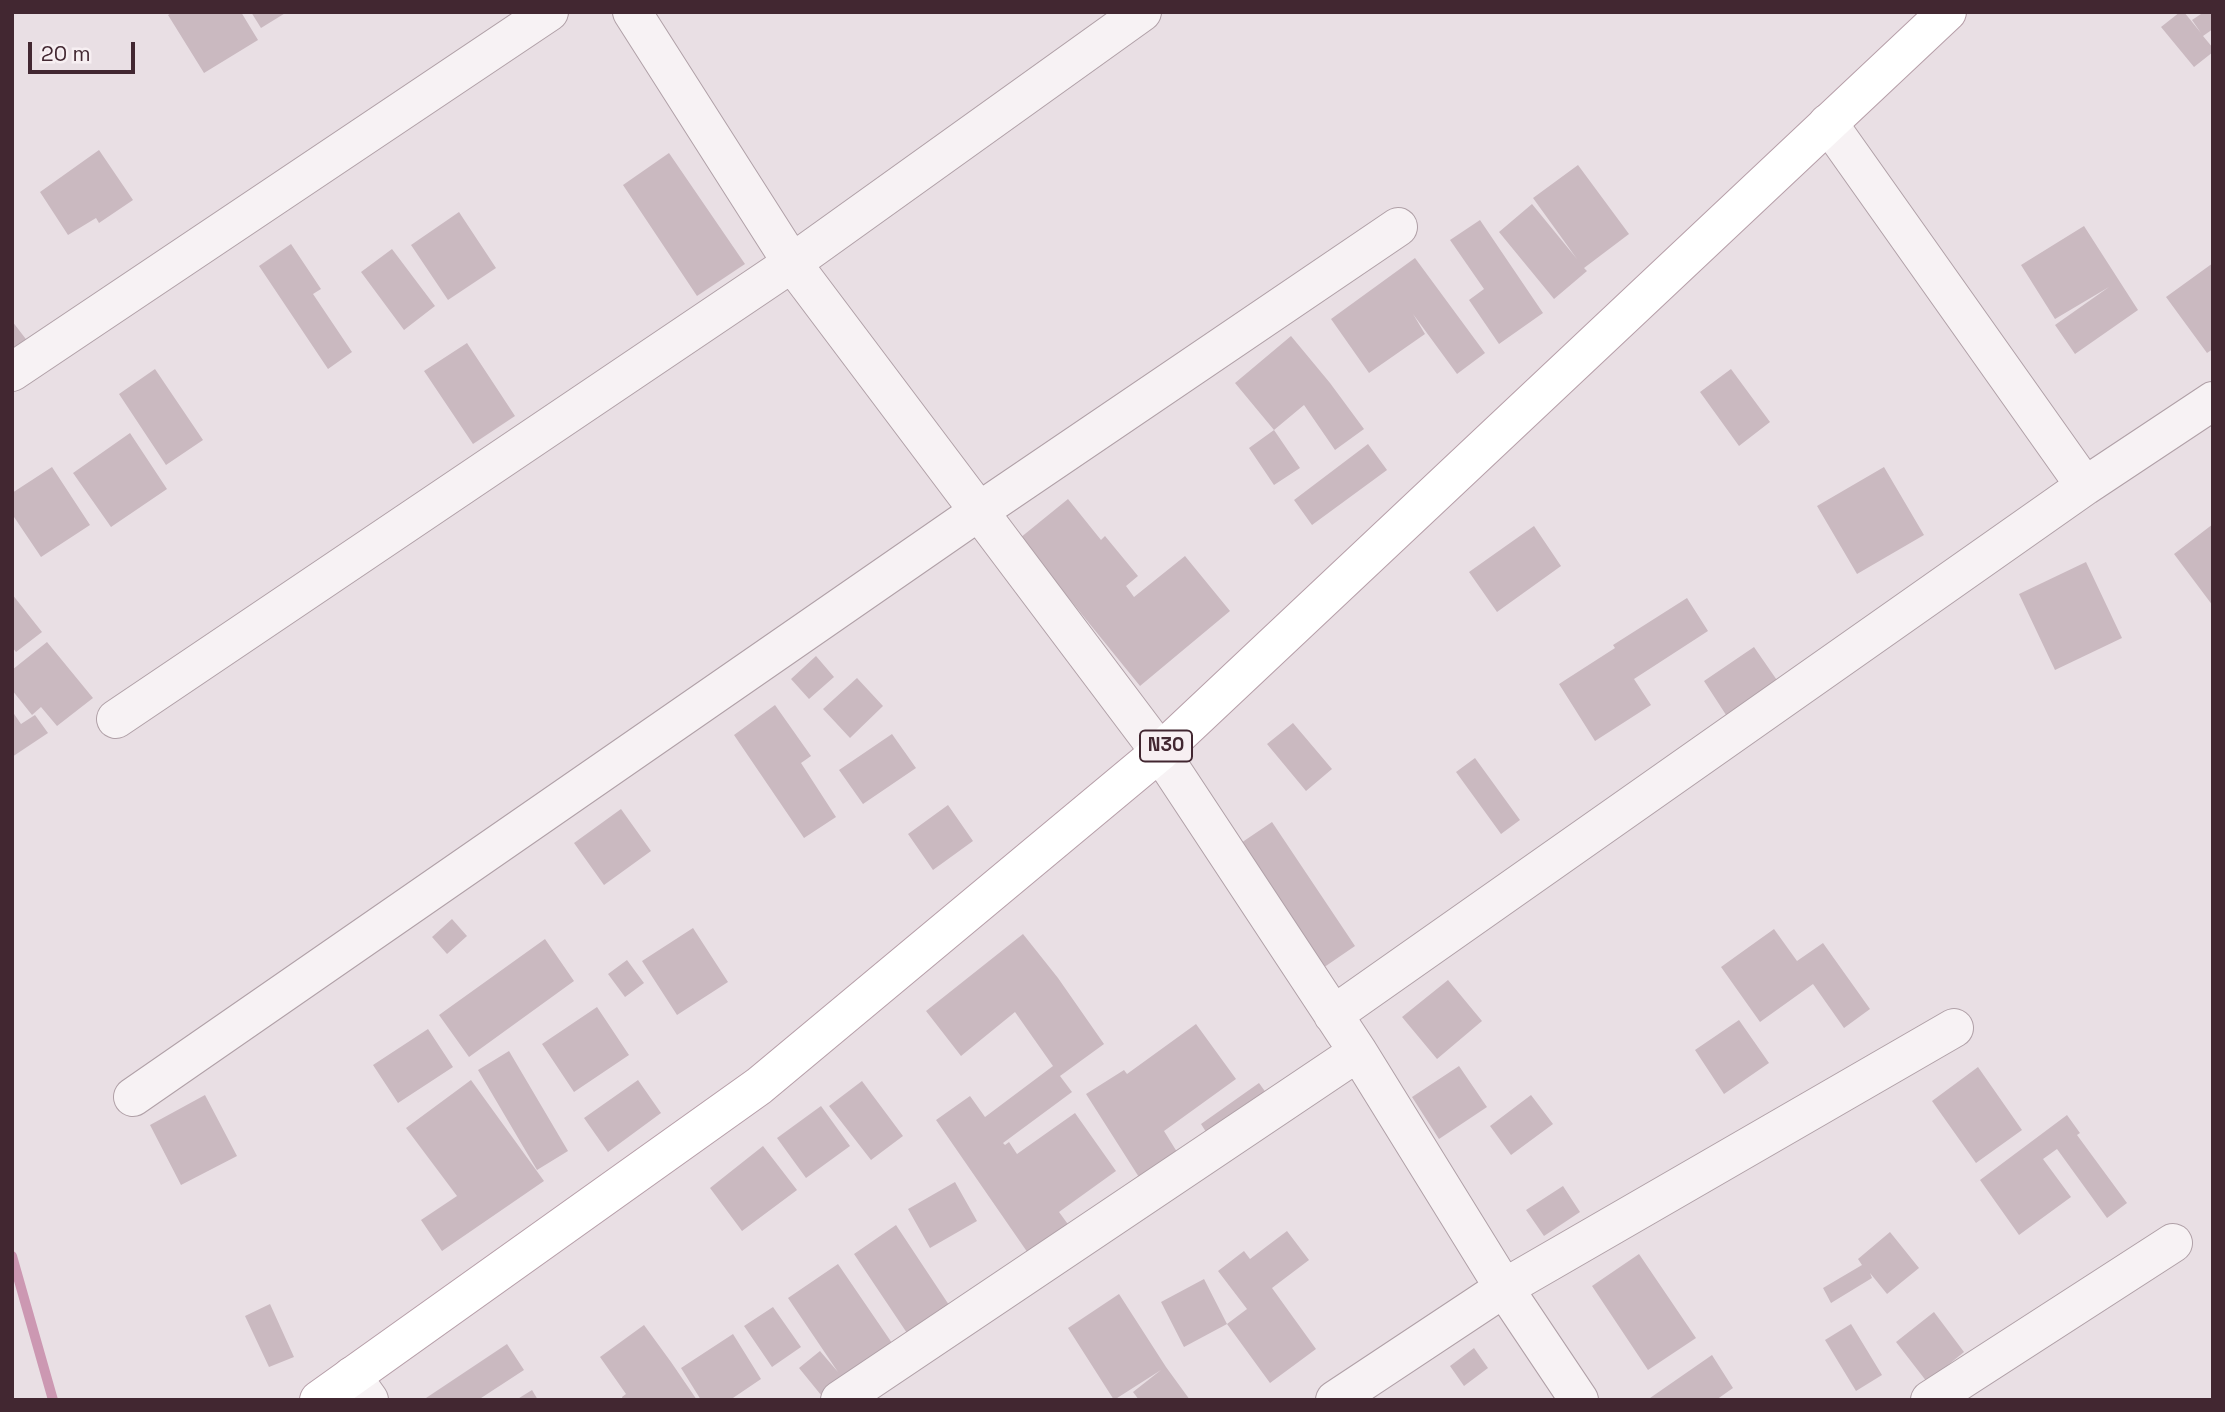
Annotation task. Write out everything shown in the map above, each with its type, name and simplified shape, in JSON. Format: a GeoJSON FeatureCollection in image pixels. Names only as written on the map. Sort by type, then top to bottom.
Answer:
{"type":"FeatureCollection","features":[{"type":"Feature","properties":{"kind":"main road","name":"N30"},"geometry":{"type":"LineString","coordinates":[[319,1400],[360,1388],[759,1086],[1160,752],[1947,12]]}},
{"type":"Feature","properties":{"kind":"street"},"geometry":{"type":"LineString","coordinates":[[12,372],[549,12]]}},
{"type":"Feature","properties":{"kind":"street"},"geometry":{"type":"LineString","coordinates":[[632,12],[792,263],[1160,752],[1357,1052],[1504,1288],[1579,1400]]}},
{"type":"Feature","properties":{"kind":"street"},"geometry":{"type":"LineString","coordinates":[[117,719],[792,263],[1142,12]]}},
{"type":"Feature","properties":{"kind":"street"},"geometry":{"type":"LineString","coordinates":[[1828,123],[2085,486]]}},
{"type":"Feature","properties":{"kind":"street"},"geometry":{"type":"LineString","coordinates":[[134,1097],[978,512],[1398,227]]}},
{"type":"Feature","properties":{"kind":"street"},"geometry":{"type":"LineString","coordinates":[[1333,1015],[2085,486],[2213,401]]}},
{"type":"Feature","properties":{"kind":"street"},"geometry":{"type":"LineString","coordinates":[[1335,1400],[1504,1288],[1954,1028]]}},
{"type":"Feature","properties":{"kind":"street"},"geometry":{"type":"LineString","coordinates":[[839,1400],[1357,1052]]}},
{"type":"Feature","properties":{"kind":"street"},"geometry":{"type":"LineString","coordinates":[[1930,1400],[2173,1243]]}},
{"type":"Feature","properties":{"kind":"building"},"geometry":{"type":"Polygon","coordinates":[[[173,12],[241,12],[258,40],[204,73],[168,15],[173,12]]]}},
{"type":"Feature","properties":{"kind":"building"},"geometry":{"type":"Polygon","coordinates":[[[251,12],[287,12],[261,28],[251,12]]]}},
{"type":"Feature","properties":{"kind":"building"},"geometry":{"type":"Polygon","coordinates":[[[2180,12],[2184,12],[2201,33],[2192,20],[2204,12],[2213,12],[2213,29],[2203,36],[2213,48],[2213,52],[2194,67],[2161,27],[2180,12]]]}},
{"type":"Feature","properties":{"kind":"building"},"geometry":{"type":"Polygon","coordinates":[[[99,150],[133,200],[99,223],[96,218],[68,235],[40,192],[99,150]]]}},
{"type":"Feature","properties":{"kind":"building"},"geometry":{"type":"Polygon","coordinates":[[[669,153],[745,264],[697,296],[623,185],[669,153]]]}},
{"type":"Feature","properties":{"kind":"building"},"geometry":{"type":"Polygon","coordinates":[[[1578,165],[1629,234],[1584,268],[1587,271],[1554,299],[1499,232],[1532,204],[1577,259],[1533,198],[1578,165]]]}},
{"type":"Feature","properties":{"kind":"building"},"geometry":{"type":"Polygon","coordinates":[[[459,212],[496,268],[448,300],[411,245],[459,212]]]}},
{"type":"Feature","properties":{"kind":"building"},"geometry":{"type":"Polygon","coordinates":[[[1480,220],[1543,313],[1499,344],[1469,300],[1484,289],[1450,240],[1480,220]]]}},
{"type":"Feature","properties":{"kind":"building"},"geometry":{"type":"Polygon","coordinates":[[[2084,226],[2138,310],[2075,354],[2055,325],[2109,287],[2055,319],[2021,265],[2084,226]]]}},
{"type":"Feature","properties":{"kind":"building"},"geometry":{"type":"Polygon","coordinates":[[[291,244],[321,289],[313,294],[352,352],[328,369],[259,266],[291,244]]]}},
{"type":"Feature","properties":{"kind":"building"},"geometry":{"type":"Polygon","coordinates":[[[392,249],[435,306],[404,330],[361,272],[392,249]]]}},
{"type":"Feature","properties":{"kind":"building"},"geometry":{"type":"Polygon","coordinates":[[[1415,258],[1485,353],[1457,374],[1413,314],[1425,334],[1369,373],[1331,319],[1415,258]]]}},
{"type":"Feature","properties":{"kind":"building"},"geometry":{"type":"Polygon","coordinates":[[[2213,263],[2213,349],[2207,353],[2166,297],[2213,263]]]}},
{"type":"Feature","properties":{"kind":"building"},"geometry":{"type":"Polygon","coordinates":[[[12,321],[32,347],[12,363],[12,321]]]}},
{"type":"Feature","properties":{"kind":"building"},"geometry":{"type":"Polygon","coordinates":[[[1291,336],[1364,429],[1335,450],[1304,405],[1274,430],[1235,383],[1291,336]]]}},
{"type":"Feature","properties":{"kind":"building"},"geometry":{"type":"Polygon","coordinates":[[[467,343],[515,416],[473,444],[424,371],[467,343]]]}},
{"type":"Feature","properties":{"kind":"building"},"geometry":{"type":"Polygon","coordinates":[[[155,369],[203,440],[166,465],[119,394],[155,369]]]}},
{"type":"Feature","properties":{"kind":"building"},"geometry":{"type":"Polygon","coordinates":[[[1731,369],[1770,422],[1739,446],[1700,392],[1731,369]]]}},
{"type":"Feature","properties":{"kind":"building"},"geometry":{"type":"Polygon","coordinates":[[[1274,430],[1300,468],[1274,485],[1249,448],[1274,430]]]}},
{"type":"Feature","properties":{"kind":"building"},"geometry":{"type":"Polygon","coordinates":[[[130,433],[167,489],[111,527],[73,473],[130,433]]]}},
{"type":"Feature","properties":{"kind":"building"},"geometry":{"type":"Polygon","coordinates":[[[1368,444],[1387,470],[1312,525],[1294,500],[1368,444]]]}},
{"type":"Feature","properties":{"kind":"building"},"geometry":{"type":"Polygon","coordinates":[[[52,467],[90,525],[41,557],[12,514],[12,493],[52,467]]]}},
{"type":"Feature","properties":{"kind":"building"},"geometry":{"type":"Polygon","coordinates":[[[1884,467],[1924,535],[1857,574],[1817,506],[1884,467]]]}},
{"type":"Feature","properties":{"kind":"building"},"geometry":{"type":"Polygon","coordinates":[[[1068,499],[1101,540],[1105,536],[1138,576],[1126,586],[1134,597],[1185,556],[1230,611],[1140,686],[1020,538],[1068,499]]]}},
{"type":"Feature","properties":{"kind":"building"},"geometry":{"type":"Polygon","coordinates":[[[2213,524],[2213,606],[2174,554],[2213,524]]]}},
{"type":"Feature","properties":{"kind":"building"},"geometry":{"type":"Polygon","coordinates":[[[1534,526],[1561,566],[1497,612],[1469,572],[1534,526]]]}},
{"type":"Feature","properties":{"kind":"building"},"geometry":{"type":"Polygon","coordinates":[[[2086,562],[2122,638],[2055,670],[2019,594],[2086,562]]]}},
{"type":"Feature","properties":{"kind":"building"},"geometry":{"type":"Polygon","coordinates":[[[12,594],[42,632],[16,652],[12,647],[12,594]]]}},
{"type":"Feature","properties":{"kind":"building"},"geometry":{"type":"Polygon","coordinates":[[[1687,598],[1708,631],[1634,679],[1651,705],[1595,741],[1559,684],[1615,648],[1613,645],[1687,598]]]}},
{"type":"Feature","properties":{"kind":"building"},"geometry":{"type":"Polygon","coordinates":[[[47,642],[93,698],[57,726],[41,707],[32,715],[12,690],[12,670],[47,642]]]}},
{"type":"Feature","properties":{"kind":"building"},"geometry":{"type":"Polygon","coordinates":[[[1754,647],[1781,686],[1730,721],[1704,681],[1754,647]]]}},
{"type":"Feature","properties":{"kind":"building"},"geometry":{"type":"Polygon","coordinates":[[[816,656],[834,677],[809,699],[791,679],[816,656]]]}},
{"type":"Feature","properties":{"kind":"building"},"geometry":{"type":"Polygon","coordinates":[[[857,678],[883,706],[850,738],[823,709],[857,678]]]}},
{"type":"Feature","properties":{"kind":"building"},"geometry":{"type":"Polygon","coordinates":[[[775,705],[811,756],[801,763],[836,817],[804,838],[734,735],[775,705]]]}},
{"type":"Feature","properties":{"kind":"building"},"geometry":{"type":"Polygon","coordinates":[[[12,711],[21,724],[35,715],[48,733],[12,757],[12,711]]]}},
{"type":"Feature","properties":{"kind":"building"},"geometry":{"type":"Polygon","coordinates":[[[1293,723],[1332,769],[1306,791],[1267,744],[1293,723]]]}},
{"type":"Feature","properties":{"kind":"building"},"geometry":{"type":"Polygon","coordinates":[[[892,734],[916,768],[863,804],[839,770],[892,734]]]}},
{"type":"Feature","properties":{"kind":"building"},"geometry":{"type":"Polygon","coordinates":[[[1475,758],[1520,820],[1501,834],[1456,772],[1475,758]]]}},
{"type":"Feature","properties":{"kind":"building"},"geometry":{"type":"Polygon","coordinates":[[[948,805],[973,841],[933,870],[908,834],[948,805]]]}},
{"type":"Feature","properties":{"kind":"building"},"geometry":{"type":"Polygon","coordinates":[[[621,809],[651,851],[604,885],[574,843],[621,809]]]}},
{"type":"Feature","properties":{"kind":"building"},"geometry":{"type":"Polygon","coordinates":[[[1272,822],[1355,946],[1320,970],[1238,845],[1272,822]]]}},
{"type":"Feature","properties":{"kind":"building"},"geometry":{"type":"Polygon","coordinates":[[[452,919],[467,936],[447,954],[432,937],[452,919]]]}},
{"type":"Feature","properties":{"kind":"building"},"geometry":{"type":"Polygon","coordinates":[[[693,928],[728,982],[677,1015],[642,961],[693,928]]]}},
{"type":"Feature","properties":{"kind":"building"},"geometry":{"type":"Polygon","coordinates":[[[1774,929],[1797,961],[1823,943],[1870,1009],[1844,1028],[1813,984],[1760,1022],[1721,967],[1774,929]]]}},
{"type":"Feature","properties":{"kind":"building"},"geometry":{"type":"Polygon","coordinates":[[[1023,934],[1104,1044],[1060,1076],[1072,1092],[1003,1143],[1005,1145],[1009,1142],[1017,1154],[1075,1113],[1116,1171],[1059,1212],[1070,1227],[1030,1256],[936,1120],[970,1096],[985,1117],[1053,1066],[1015,1012],[961,1056],[926,1011],[1023,934]]]}},
{"type":"Feature","properties":{"kind":"building"},"geometry":{"type":"Polygon","coordinates":[[[545,939],[574,981],[469,1057],[439,1015],[545,939]]]}},
{"type":"Feature","properties":{"kind":"building"},"geometry":{"type":"Polygon","coordinates":[[[627,960],[644,983],[625,997],[608,974],[627,960]]]}},
{"type":"Feature","properties":{"kind":"building"},"geometry":{"type":"Polygon","coordinates":[[[1448,980],[1482,1021],[1437,1059],[1402,1017],[1448,980]]]}},
{"type":"Feature","properties":{"kind":"building"},"geometry":{"type":"Polygon","coordinates":[[[597,1007],[629,1055],[574,1092],[542,1044],[597,1007]]]}},
{"type":"Feature","properties":{"kind":"building"},"geometry":{"type":"Polygon","coordinates":[[[1739,1020],[1769,1063],[1724,1094],[1695,1050],[1739,1020]]]}},
{"type":"Feature","properties":{"kind":"building"},"geometry":{"type":"Polygon","coordinates":[[[1196,1024],[1236,1079],[1164,1131],[1182,1160],[1144,1185],[1086,1094],[1124,1070],[1127,1074],[1196,1024]]]}},
{"type":"Feature","properties":{"kind":"building"},"geometry":{"type":"Polygon","coordinates":[[[428,1029],[453,1067],[398,1103],[373,1065],[428,1029]]]}},
{"type":"Feature","properties":{"kind":"building"},"geometry":{"type":"Polygon","coordinates":[[[509,1051],[568,1151],[537,1170],[478,1070],[509,1051]]]}},
{"type":"Feature","properties":{"kind":"building"},"geometry":{"type":"Polygon","coordinates":[[[1459,1066],[1487,1107],[1439,1139],[1412,1097],[1459,1066]]]}},
{"type":"Feature","properties":{"kind":"building"},"geometry":{"type":"Polygon","coordinates":[[[1978,1067],[2022,1130],[1976,1163],[1932,1101],[1978,1067]]]}},
{"type":"Feature","properties":{"kind":"building"},"geometry":{"type":"Polygon","coordinates":[[[471,1080],[544,1181],[442,1251],[421,1220],[457,1196],[406,1128],[471,1080]]]}},
{"type":"Feature","properties":{"kind":"building"},"geometry":{"type":"Polygon","coordinates":[[[638,1080],[661,1113],[608,1152],[584,1118],[638,1080]]]}},
{"type":"Feature","properties":{"kind":"building"},"geometry":{"type":"Polygon","coordinates":[[[862,1081],[903,1136],[871,1160],[829,1106],[862,1081]]]}},
{"type":"Feature","properties":{"kind":"building"},"geometry":{"type":"Polygon","coordinates":[[[1259,1083],[1272,1101],[1213,1143],[1201,1124],[1259,1083]]]}},
{"type":"Feature","properties":{"kind":"building"},"geometry":{"type":"Polygon","coordinates":[[[205,1095],[237,1156],[181,1185],[150,1125],[205,1095]]]}},
{"type":"Feature","properties":{"kind":"building"},"geometry":{"type":"Polygon","coordinates":[[[1531,1095],[1553,1124],[1511,1155],[1490,1126],[1531,1095]]]}},
{"type":"Feature","properties":{"kind":"building"},"geometry":{"type":"Polygon","coordinates":[[[821,1106],[850,1146],[806,1178],[777,1138],[821,1106]]]}},
{"type":"Feature","properties":{"kind":"building"},"geometry":{"type":"Polygon","coordinates":[[[2067,1115],[2080,1133],[2077,1135],[2127,1203],[2107,1218],[2057,1149],[2043,1159],[2071,1197],[2019,1235],[1980,1180],[2067,1115]]]}},
{"type":"Feature","properties":{"kind":"building"},"geometry":{"type":"Polygon","coordinates":[[[763,1146],[797,1190],[742,1231],[710,1188],[763,1146]]]}},
{"type":"Feature","properties":{"kind":"building"},"geometry":{"type":"Polygon","coordinates":[[[955,1182],[977,1221],[930,1248],[908,1209],[955,1182]]]}},
{"type":"Feature","properties":{"kind":"building"},"geometry":{"type":"Polygon","coordinates":[[[1563,1186],[1580,1212],[1544,1236],[1526,1210],[1563,1186]]]}},
{"type":"Feature","properties":{"kind":"building"},"geometry":{"type":"Polygon","coordinates":[[[896,1225],[951,1308],[909,1336],[854,1254],[896,1225]]]}},
{"type":"Feature","properties":{"kind":"building"},"geometry":{"type":"Polygon","coordinates":[[[1287,1231],[1309,1260],[1272,1288],[1316,1349],[1270,1383],[1227,1324],[1247,1309],[1218,1271],[1244,1251],[1250,1259],[1287,1231]]]}},
{"type":"Feature","properties":{"kind":"building"},"geometry":{"type":"Polygon","coordinates":[[[1890,1232],[1919,1268],[1887,1294],[1870,1273],[1872,1278],[1831,1303],[1823,1288],[1862,1265],[1858,1259],[1890,1232]]]}},
{"type":"Feature","properties":{"kind":"building"},"geometry":{"type":"Polygon","coordinates":[[[1639,1254],[1696,1338],[1648,1370],[1592,1286],[1639,1254]]]}},
{"type":"Feature","properties":{"kind":"building"},"geometry":{"type":"Polygon","coordinates":[[[838,1264],[892,1343],[821,1395],[799,1368],[820,1351],[838,1372],[788,1298],[838,1264]]]}},
{"type":"Feature","properties":{"kind":"building"},"geometry":{"type":"Polygon","coordinates":[[[1204,1279],[1227,1324],[1184,1347],[1161,1302],[1204,1279]]]}},
{"type":"Feature","properties":{"kind":"building"},"geometry":{"type":"Polygon","coordinates":[[[1119,1294],[1190,1400],[1139,1400],[1133,1392],[1161,1370],[1114,1400],[1068,1328],[1119,1294]]]}},
{"type":"Feature","properties":{"kind":"building"},"geometry":{"type":"Polygon","coordinates":[[[270,1304],[294,1357],[269,1367],[245,1316],[270,1304]]]}},
{"type":"Feature","properties":{"kind":"building"},"geometry":{"type":"Polygon","coordinates":[[[773,1307],[801,1347],[772,1367],[744,1326],[773,1307]]]}},
{"type":"Feature","properties":{"kind":"building"},"geometry":{"type":"Polygon","coordinates":[[[1934,1312],[1964,1352],[1927,1382],[1896,1342],[1934,1312]]]}},
{"type":"Feature","properties":{"kind":"building"},"geometry":{"type":"Polygon","coordinates":[[[1851,1324],[1882,1375],[1856,1391],[1825,1340],[1851,1324]]]}},
{"type":"Feature","properties":{"kind":"building"},"geometry":{"type":"Polygon","coordinates":[[[644,1325],[697,1400],[623,1400],[622,1397],[626,1394],[600,1357],[644,1325]]]}},
{"type":"Feature","properties":{"kind":"building"},"geometry":{"type":"Polygon","coordinates":[[[733,1334],[761,1379],[730,1400],[701,1400],[681,1368],[733,1334]]]}},
{"type":"Feature","properties":{"kind":"building"},"geometry":{"type":"Polygon","coordinates":[[[507,1344],[524,1370],[478,1400],[423,1400],[507,1344]]]}},
{"type":"Feature","properties":{"kind":"building"},"geometry":{"type":"Polygon","coordinates":[[[1474,1348],[1488,1368],[1464,1386],[1450,1366],[1474,1348]]]}},
{"type":"Feature","properties":{"kind":"building"},"geometry":{"type":"Polygon","coordinates":[[[1712,1355],[1733,1388],[1716,1400],[1651,1400],[1650,1398],[1712,1355]]]}},
{"type":"Feature","properties":{"kind":"building"},"geometry":{"type":"Polygon","coordinates":[[[532,1390],[538,1400],[516,1400],[532,1390]]]}},
{"type":"Feature","properties":{"kind":"waterway"},"geometry":{"type":"LineString","coordinates":[[12,1256],[53,1400]]}}]}
